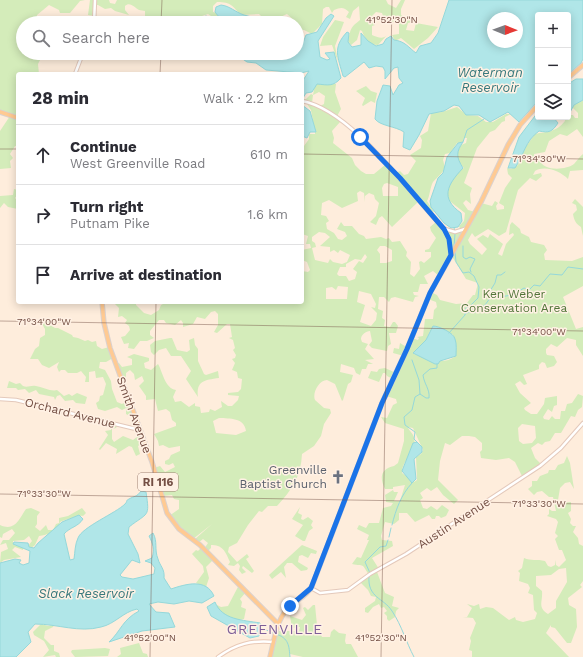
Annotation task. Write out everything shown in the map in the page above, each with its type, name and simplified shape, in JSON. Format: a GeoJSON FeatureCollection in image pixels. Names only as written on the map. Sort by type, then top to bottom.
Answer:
{"type":"FeatureCollection","features":[{"type":"Feature","properties":{"kind":"main road"},"geometry":{"type":"LineString","coordinates":[[571,75],[583,65]]}},
{"type":"Feature","properties":{"kind":"main road"},"geometry":{"type":"LineString","coordinates":[[270,657],[278,624],[286,611],[311,588],[382,403],[407,349],[430,293],[481,202],[508,145],[520,125],[535,109]]}},
{"type":"Feature","properties":{"kind":"main road"},"geometry":{"type":"LineString","coordinates":[[0,112],[16,117]]}},
{"type":"Feature","properties":{"kind":"main road","name":"Smith Avenue"},"geometry":{"type":"LineString","coordinates":[[102,304],[108,343],[154,470],[162,502],[173,522],[200,545],[278,624]]}},
{"type":"Feature","properties":{"kind":"street"},"geometry":{"type":"LineString","coordinates":[[94,16],[95,0]]}},
{"type":"Feature","properties":{"kind":"street"},"geometry":{"type":"LineString","coordinates":[[75,72],[80,60]]}},
{"type":"Feature","properties":{"kind":"street"},"geometry":{"type":"LineString","coordinates":[[304,102],[321,108],[349,127],[400,178],[444,229],[449,239],[451,255]]}},
{"type":"Feature","properties":{"kind":"street"},"geometry":{"type":"LineString","coordinates":[[444,229],[455,232],[465,229]]}},
{"type":"Feature","properties":{"kind":"street","name":"Orchard Avenue"},"geometry":{"type":"LineString","coordinates":[[0,399],[16,400],[140,430]]}},
{"type":"Feature","properties":{"kind":"street","name":"Austin Avenue"},"geometry":{"type":"LineString","coordinates":[[311,588],[320,593],[345,592],[352,588],[370,574],[406,554],[540,466],[561,448],[583,423]]}},
{"type":"Feature","properties":{"kind":"street"},"geometry":{"type":"LineString","coordinates":[[218,657],[231,648],[242,643],[274,640]]}},
{"type":"Feature","properties":{"kind":"green space"},"geometry":{"type":"Polygon","coordinates":[[[0,0],[85,0],[80,1],[70,13],[60,13],[59,10],[49,5],[37,16],[16,16],[16,60],[40,60],[38,64],[39,72],[16,72],[16,146],[10,154],[13,158],[10,161],[11,168],[0,169],[0,131],[10,116],[0,112],[0,0]]]}},
{"type":"Feature","properties":{"kind":"green space"},"geometry":{"type":"Polygon","coordinates":[[[90,0],[109,0],[110,3],[115,4],[117,0],[386,0],[388,4],[396,8],[401,0],[405,0],[401,9],[401,15],[413,22],[408,23],[406,30],[414,31],[416,23],[438,27],[428,38],[414,49],[401,38],[395,41],[392,35],[399,34],[399,23],[396,21],[388,24],[385,22],[382,13],[376,12],[372,16],[372,22],[375,25],[372,26],[372,35],[382,38],[387,35],[378,45],[375,45],[364,37],[362,31],[360,30],[357,40],[351,45],[348,41],[350,31],[360,20],[359,6],[353,11],[350,19],[346,17],[349,12],[346,9],[339,8],[334,10],[332,13],[329,7],[326,7],[323,9],[322,24],[312,34],[304,30],[304,16],[289,16],[287,14],[282,16],[261,16],[259,14],[241,15],[231,5],[217,2],[213,6],[213,12],[217,13],[218,16],[211,16],[208,14],[202,16],[145,16],[145,11],[139,10],[129,4],[125,6],[125,10],[129,15],[115,11],[111,8],[105,9],[95,5],[95,16],[88,15],[90,0]]]}},
{"type":"Feature","properties":{"kind":"green space"},"geometry":{"type":"Polygon","coordinates":[[[335,20],[344,22],[335,46],[338,62],[332,45],[320,46],[323,37],[335,20]]]}},
{"type":"Feature","properties":{"kind":"green space","name":"Ken Weber Conservation Area"},"geometry":{"type":"Polygon","coordinates":[[[315,84],[336,84],[335,92],[341,109],[336,118],[340,122],[332,131],[334,138],[333,143],[352,158],[355,165],[366,174],[374,174],[386,164],[396,173],[400,171],[404,175],[408,174],[416,161],[410,155],[421,148],[422,140],[420,136],[428,131],[431,113],[442,112],[457,107],[467,115],[478,116],[486,122],[493,122],[506,114],[511,114],[505,117],[505,121],[502,122],[495,130],[490,132],[477,148],[464,183],[472,188],[470,194],[471,204],[466,200],[463,203],[468,210],[475,212],[481,203],[492,206],[495,201],[498,203],[496,206],[497,210],[504,209],[504,206],[499,203],[505,188],[512,178],[508,174],[507,168],[511,169],[518,165],[522,152],[535,134],[558,128],[565,120],[571,120],[571,115],[578,118],[578,113],[571,106],[579,101],[583,101],[583,137],[577,129],[567,136],[560,134],[549,141],[545,152],[534,154],[535,159],[539,159],[545,166],[555,169],[566,168],[574,164],[583,154],[583,170],[570,171],[568,179],[561,174],[548,169],[539,169],[535,171],[533,175],[541,173],[542,176],[536,181],[530,178],[518,190],[506,232],[499,236],[488,229],[475,237],[472,233],[468,240],[470,244],[482,255],[487,249],[477,239],[483,235],[488,238],[490,234],[503,244],[498,254],[502,256],[506,244],[514,235],[513,233],[509,235],[510,225],[512,222],[520,229],[521,233],[529,237],[531,242],[544,245],[547,250],[544,254],[545,260],[572,261],[583,257],[583,286],[563,297],[576,329],[583,327],[583,356],[576,345],[576,340],[567,338],[557,347],[551,344],[546,349],[546,353],[547,355],[554,356],[557,362],[554,366],[547,368],[545,363],[542,362],[539,365],[539,369],[523,375],[527,384],[524,385],[520,381],[515,384],[520,393],[531,403],[524,408],[531,414],[537,414],[544,404],[545,398],[557,396],[557,405],[554,406],[552,412],[548,409],[543,417],[544,419],[549,420],[552,416],[555,419],[560,419],[561,411],[565,411],[567,404],[572,403],[578,394],[583,396],[582,407],[578,410],[575,417],[571,416],[561,433],[555,433],[550,441],[545,442],[542,445],[538,443],[531,448],[535,458],[542,465],[523,478],[515,462],[509,458],[496,460],[481,458],[480,452],[482,450],[482,443],[475,437],[462,436],[450,445],[445,443],[440,461],[438,480],[458,500],[454,504],[443,495],[437,487],[431,491],[427,488],[420,493],[423,498],[420,500],[423,508],[427,509],[431,506],[437,510],[442,505],[449,510],[446,516],[441,518],[436,516],[435,519],[432,519],[429,515],[415,522],[407,513],[399,513],[399,520],[394,524],[385,522],[381,536],[382,540],[392,541],[393,546],[372,558],[379,569],[377,572],[385,593],[394,597],[392,606],[399,608],[396,611],[395,617],[389,621],[384,613],[387,611],[384,607],[381,608],[379,604],[373,607],[368,613],[365,612],[365,608],[375,601],[376,597],[371,596],[368,590],[360,582],[369,575],[365,568],[352,564],[357,557],[361,558],[369,540],[367,540],[369,535],[357,529],[359,525],[366,528],[369,523],[379,523],[383,508],[391,506],[393,503],[386,502],[385,495],[393,490],[394,492],[398,492],[394,501],[400,501],[405,485],[393,487],[393,489],[385,489],[382,481],[382,474],[384,471],[398,463],[404,441],[404,429],[385,423],[381,417],[387,418],[393,405],[397,403],[396,399],[386,396],[393,379],[385,373],[383,373],[379,382],[368,378],[371,371],[377,372],[379,369],[385,368],[396,373],[404,356],[393,353],[394,348],[399,349],[400,343],[408,348],[412,338],[418,340],[419,338],[417,337],[423,336],[425,319],[433,319],[434,310],[437,307],[436,302],[428,299],[431,292],[437,295],[440,300],[456,304],[467,303],[473,295],[475,295],[478,283],[466,279],[453,258],[450,257],[439,276],[433,271],[424,276],[428,284],[420,284],[418,292],[413,292],[414,295],[419,296],[415,297],[413,302],[395,297],[391,298],[389,302],[384,297],[379,297],[378,309],[383,311],[382,318],[385,320],[384,326],[390,327],[393,322],[395,322],[398,326],[396,333],[389,333],[391,344],[388,346],[387,351],[372,348],[369,345],[372,341],[370,331],[363,335],[361,338],[362,342],[368,344],[365,349],[374,359],[365,360],[373,364],[368,364],[366,369],[362,369],[360,375],[356,373],[354,368],[341,364],[340,372],[353,375],[342,401],[335,384],[327,380],[321,382],[317,387],[314,394],[315,400],[324,408],[330,409],[331,413],[324,424],[321,436],[314,446],[302,454],[298,476],[282,500],[277,506],[268,506],[262,512],[259,511],[237,543],[229,547],[228,552],[237,562],[247,554],[249,557],[246,559],[254,571],[252,573],[243,566],[242,568],[246,572],[242,574],[239,570],[240,566],[238,563],[234,566],[228,565],[230,562],[224,550],[218,546],[211,545],[211,548],[207,552],[214,559],[206,567],[209,578],[206,587],[196,583],[204,572],[203,566],[192,554],[202,547],[204,549],[208,543],[203,539],[198,543],[194,540],[212,524],[193,539],[183,533],[169,516],[179,509],[179,500],[174,499],[172,495],[163,496],[154,468],[160,466],[165,472],[175,467],[173,463],[169,465],[165,464],[165,461],[169,459],[171,455],[180,451],[180,446],[169,448],[163,445],[159,446],[154,434],[176,426],[176,423],[172,420],[170,412],[166,409],[158,411],[155,399],[146,400],[146,396],[139,386],[144,381],[142,376],[135,380],[134,374],[130,370],[126,373],[126,379],[122,381],[116,364],[119,363],[122,367],[132,365],[132,359],[127,357],[134,354],[149,358],[149,361],[144,363],[145,368],[151,370],[158,364],[164,379],[172,389],[176,390],[173,397],[175,402],[181,401],[189,407],[195,403],[195,406],[200,407],[201,413],[209,412],[210,409],[215,411],[222,407],[221,401],[228,406],[232,406],[238,400],[239,396],[228,395],[228,393],[238,392],[241,389],[242,379],[238,378],[237,372],[232,370],[235,363],[232,359],[235,358],[236,355],[233,350],[235,348],[233,340],[229,338],[232,337],[230,324],[227,324],[217,333],[214,332],[218,325],[218,314],[215,311],[211,312],[205,319],[197,317],[193,324],[183,327],[181,320],[175,325],[166,323],[164,320],[159,320],[150,331],[150,335],[154,338],[147,341],[140,341],[134,349],[128,348],[129,343],[124,344],[121,337],[125,336],[130,330],[129,326],[125,323],[127,320],[122,316],[118,317],[119,308],[115,304],[136,304],[144,313],[151,315],[159,310],[163,304],[304,304],[304,271],[308,272],[310,270],[307,262],[304,261],[304,250],[311,248],[310,244],[306,244],[308,236],[304,235],[304,146],[309,139],[309,134],[315,134],[315,132],[311,110],[307,104],[304,103],[304,99],[311,94],[313,95],[315,84]],[[319,92],[313,95],[312,103],[320,106],[324,104],[325,96],[319,92]],[[464,138],[463,142],[457,143],[450,153],[445,154],[443,160],[443,170],[431,186],[427,201],[434,212],[427,210],[419,201],[392,227],[382,216],[379,218],[376,225],[370,222],[376,216],[379,203],[375,199],[374,195],[369,193],[365,196],[365,202],[364,193],[360,191],[357,193],[358,201],[342,208],[329,200],[322,203],[321,215],[326,216],[329,221],[326,223],[327,229],[334,233],[338,239],[342,240],[347,236],[345,232],[337,229],[341,222],[344,226],[352,226],[366,239],[381,237],[386,239],[389,238],[392,242],[400,241],[407,252],[406,256],[411,262],[410,274],[414,277],[420,269],[419,262],[421,261],[424,263],[431,257],[431,252],[425,252],[425,250],[429,249],[436,238],[430,227],[437,221],[448,229],[453,231],[461,231],[459,226],[464,221],[465,213],[447,199],[447,194],[453,177],[464,168],[457,160],[457,152],[461,145],[466,143],[467,138],[464,138]],[[387,183],[384,184],[382,188],[383,196],[398,196],[398,187],[387,183]],[[319,232],[312,237],[312,241],[315,243],[316,247],[312,248],[315,260],[328,263],[330,259],[333,262],[342,264],[347,262],[350,255],[340,250],[338,253],[334,250],[330,252],[330,247],[320,246],[330,237],[325,233],[319,232]],[[380,246],[377,250],[380,254],[380,263],[392,261],[392,250],[385,246],[380,246]],[[365,254],[361,260],[355,259],[346,264],[346,267],[340,267],[337,274],[339,276],[346,276],[349,281],[355,279],[357,272],[353,269],[359,261],[363,263],[367,257],[365,254]],[[338,286],[336,290],[332,287],[326,288],[326,299],[347,299],[348,287],[338,286]],[[359,291],[357,302],[365,305],[360,322],[371,326],[376,320],[377,313],[371,307],[375,308],[376,304],[371,294],[359,291]],[[445,330],[430,331],[426,340],[414,354],[435,361],[446,361],[456,356],[453,335],[445,330]],[[219,418],[213,421],[216,433],[236,435],[246,431],[245,426],[239,421],[219,418]],[[522,424],[518,428],[519,441],[523,444],[532,443],[536,438],[535,426],[522,424]],[[408,427],[413,435],[414,445],[402,468],[402,473],[414,482],[417,480],[416,457],[421,454],[423,450],[413,428],[408,427]]]}},
{"type":"Feature","properties":{"kind":"green space"},"geometry":{"type":"Polygon","coordinates":[[[366,86],[371,91],[377,93],[375,103],[371,101],[363,106],[362,105],[365,98],[356,91],[366,86]]]}},
{"type":"Feature","properties":{"kind":"green space"},"geometry":{"type":"Polygon","coordinates":[[[14,189],[16,190],[16,209],[8,207],[4,203],[0,208],[0,196],[13,195],[14,189]]]}},
{"type":"Feature","properties":{"kind":"green space"},"geometry":{"type":"Polygon","coordinates":[[[575,199],[583,207],[583,236],[581,227],[573,216],[577,210],[576,205],[572,203],[575,199]]]}},
{"type":"Feature","properties":{"kind":"green space"},"geometry":{"type":"Polygon","coordinates":[[[47,318],[50,325],[72,335],[73,337],[85,341],[96,341],[97,346],[102,349],[109,347],[113,358],[106,362],[100,362],[99,368],[105,370],[111,381],[112,389],[117,402],[122,404],[129,400],[134,415],[130,416],[126,414],[126,408],[122,410],[117,407],[105,411],[98,409],[96,403],[99,401],[100,396],[103,395],[106,384],[103,377],[96,378],[95,371],[89,372],[89,382],[85,382],[86,377],[81,371],[77,373],[68,373],[65,370],[61,370],[59,372],[57,367],[59,362],[49,368],[42,365],[38,359],[30,359],[35,349],[39,346],[40,338],[45,335],[45,329],[41,322],[47,318]]]}},
{"type":"Feature","properties":{"kind":"green space"},"geometry":{"type":"Polygon","coordinates":[[[172,338],[177,350],[187,352],[190,350],[189,340],[194,338],[195,345],[198,349],[198,361],[204,374],[206,375],[218,371],[219,378],[205,381],[200,384],[198,388],[198,397],[186,379],[191,371],[181,356],[171,356],[166,348],[159,350],[154,355],[151,352],[150,345],[155,341],[172,338]]]}},
{"type":"Feature","properties":{"kind":"green space"},"geometry":{"type":"Polygon","coordinates":[[[9,381],[16,384],[20,383],[25,387],[36,386],[50,390],[57,390],[64,396],[69,394],[72,396],[77,393],[87,397],[85,404],[76,403],[73,400],[65,401],[60,395],[57,396],[55,400],[54,397],[39,394],[36,390],[29,393],[25,389],[18,390],[16,388],[7,388],[9,381]]]}},
{"type":"Feature","properties":{"kind":"green space"},"geometry":{"type":"Polygon","coordinates":[[[113,423],[118,424],[116,428],[112,429],[112,439],[114,442],[123,436],[133,440],[137,437],[137,430],[140,430],[144,442],[138,446],[140,454],[136,456],[132,447],[129,446],[116,454],[117,449],[106,443],[100,450],[99,449],[108,435],[105,431],[111,430],[113,423]]]}},
{"type":"Feature","properties":{"kind":"green space"},"geometry":{"type":"Polygon","coordinates":[[[567,456],[570,463],[574,489],[570,482],[565,483],[560,488],[558,500],[561,503],[571,502],[571,511],[568,513],[571,519],[570,523],[573,526],[576,526],[573,532],[578,538],[579,544],[583,546],[583,581],[580,585],[582,587],[568,598],[569,605],[576,609],[577,627],[571,643],[567,643],[555,628],[551,627],[551,625],[546,633],[569,657],[472,657],[472,651],[469,650],[471,641],[470,638],[476,623],[473,618],[463,617],[467,617],[472,608],[467,604],[474,606],[479,604],[480,609],[486,607],[493,608],[509,620],[515,617],[516,620],[523,622],[535,619],[537,613],[534,610],[533,595],[528,593],[530,588],[528,584],[519,581],[520,573],[518,571],[522,568],[524,558],[545,561],[548,566],[551,567],[555,565],[556,560],[556,565],[559,567],[566,560],[562,550],[559,550],[555,539],[558,536],[555,533],[558,522],[556,519],[547,516],[549,514],[549,509],[556,511],[553,497],[549,497],[542,491],[537,492],[534,495],[528,489],[532,486],[532,481],[537,481],[540,476],[548,473],[549,470],[555,470],[558,465],[564,463],[567,456]],[[566,568],[559,569],[551,575],[536,576],[536,586],[542,591],[541,604],[543,609],[548,614],[556,608],[556,601],[567,582],[566,568]]]}},
{"type":"Feature","properties":{"kind":"green space"},"geometry":{"type":"Polygon","coordinates":[[[300,507],[298,513],[302,515],[301,519],[303,520],[308,517],[313,521],[311,525],[313,528],[309,531],[305,541],[295,536],[303,525],[292,519],[300,507]]]}},
{"type":"Feature","properties":{"kind":"green space"},"geometry":{"type":"Polygon","coordinates":[[[31,508],[40,512],[37,516],[37,524],[35,527],[40,531],[46,525],[48,530],[53,530],[56,524],[59,523],[59,518],[68,516],[82,508],[86,513],[83,516],[60,522],[55,531],[39,536],[35,545],[31,548],[28,546],[32,541],[29,536],[24,540],[13,541],[13,544],[23,548],[23,550],[15,547],[12,550],[21,557],[4,560],[0,563],[1,552],[8,549],[6,543],[0,545],[3,540],[9,540],[15,533],[12,529],[3,534],[2,538],[0,537],[0,525],[5,527],[13,526],[26,509],[31,508]]]}},
{"type":"Feature","properties":{"kind":"green space"},"geometry":{"type":"Polygon","coordinates":[[[302,545],[317,551],[316,554],[311,553],[308,558],[302,555],[299,556],[298,562],[308,568],[307,570],[301,571],[292,563],[287,563],[284,567],[286,578],[281,572],[272,579],[269,575],[302,545]]]}},
{"type":"Feature","properties":{"kind":"green space"},"geometry":{"type":"Polygon","coordinates":[[[239,585],[246,592],[240,599],[242,602],[241,607],[246,609],[244,619],[236,620],[223,614],[217,609],[217,605],[221,607],[228,606],[239,585]]]}},
{"type":"Feature","properties":{"kind":"green space"},"geometry":{"type":"Polygon","coordinates":[[[315,605],[317,625],[321,627],[317,628],[317,633],[320,633],[322,637],[330,637],[331,632],[334,629],[339,633],[346,634],[346,644],[351,644],[358,657],[303,657],[290,654],[290,657],[270,657],[277,631],[299,631],[300,627],[292,628],[290,616],[302,620],[306,615],[303,608],[305,607],[308,610],[315,605]]]}},
{"type":"Feature","properties":{"kind":"green space"},"geometry":{"type":"Polygon","coordinates":[[[41,624],[48,626],[54,625],[45,631],[44,638],[51,645],[54,645],[54,651],[59,653],[60,657],[56,657],[55,655],[43,657],[49,650],[44,641],[34,635],[33,632],[41,624]]]}},
{"type":"Feature","properties":{"kind":"green space"},"geometry":{"type":"Polygon","coordinates":[[[139,643],[143,653],[147,654],[148,657],[117,657],[121,654],[120,648],[139,643]]]}},
{"type":"Feature","properties":{"kind":"green space"},"geometry":{"type":"Polygon","coordinates":[[[110,649],[108,656],[75,657],[71,652],[72,650],[110,649]]]}},
{"type":"Feature","properties":{"kind":"water","name":"Waterman Reservoir"},"geometry":{"type":"Polygon","coordinates":[[[449,0],[583,0],[583,59],[581,63],[571,72],[571,12],[535,12],[535,104],[519,122],[508,112],[490,122],[479,115],[466,115],[459,106],[454,105],[444,111],[429,114],[410,150],[403,147],[404,132],[380,123],[375,119],[377,101],[383,85],[390,86],[393,95],[399,85],[403,83],[399,78],[398,67],[394,68],[385,79],[385,71],[383,67],[376,66],[369,68],[364,62],[345,77],[343,76],[339,63],[338,48],[339,43],[347,32],[349,33],[348,42],[352,47],[361,45],[361,33],[368,41],[376,46],[383,44],[386,39],[391,36],[394,40],[404,43],[416,53],[420,46],[431,43],[438,33],[449,0]]]}},
{"type":"Feature","properties":{"kind":"water"},"geometry":{"type":"Polygon","coordinates":[[[221,5],[241,14],[250,16],[218,16],[215,12],[216,7],[221,5]]]}},
{"type":"Feature","properties":{"kind":"water"},"geometry":{"type":"Polygon","coordinates":[[[331,14],[334,16],[318,41],[320,57],[327,60],[330,59],[325,53],[334,52],[341,78],[335,83],[327,85],[317,84],[312,92],[306,93],[304,96],[304,79],[309,71],[289,72],[266,70],[256,63],[247,62],[244,60],[304,60],[304,40],[306,35],[317,32],[326,18],[331,14]]]}},
{"type":"Feature","properties":{"kind":"water"},"geometry":{"type":"Polygon","coordinates":[[[576,79],[583,79],[583,100],[574,105],[571,110],[571,84],[571,82],[576,79]]]}},
{"type":"Feature","properties":{"kind":"water"},"geometry":{"type":"Polygon","coordinates":[[[304,106],[310,111],[316,132],[310,132],[307,138],[304,137],[304,106]]]}},
{"type":"Feature","properties":{"kind":"water"},"geometry":{"type":"Polygon","coordinates":[[[535,116],[535,120],[556,120],[558,123],[550,131],[539,131],[534,135],[515,168],[508,168],[519,137],[535,116]]]}},
{"type":"Feature","properties":{"kind":"water"},"geometry":{"type":"Polygon","coordinates":[[[463,142],[458,152],[458,158],[463,168],[453,180],[448,191],[450,202],[461,213],[462,221],[458,227],[451,228],[444,223],[431,207],[430,201],[438,178],[443,173],[447,157],[458,143],[463,142]]]}},
{"type":"Feature","properties":{"kind":"water"},"geometry":{"type":"Polygon","coordinates":[[[433,326],[449,332],[454,337],[456,343],[456,356],[440,361],[438,364],[435,364],[413,353],[426,340],[433,326]]]}},
{"type":"Feature","properties":{"kind":"water"},"geometry":{"type":"Polygon","coordinates":[[[417,442],[422,447],[422,452],[414,459],[416,479],[412,483],[402,471],[413,443],[417,442]]]}},
{"type":"Feature","properties":{"kind":"water","name":"Slack Reservoir"},"geometry":{"type":"Polygon","coordinates":[[[141,491],[146,492],[148,506],[147,511],[144,516],[129,527],[128,534],[138,554],[140,563],[132,560],[120,575],[122,577],[133,579],[154,574],[155,568],[151,563],[145,561],[152,558],[153,547],[149,536],[153,533],[157,555],[163,570],[164,578],[171,589],[183,585],[195,584],[206,587],[214,596],[202,603],[189,601],[174,604],[158,602],[149,604],[156,612],[169,613],[175,627],[142,631],[109,642],[125,622],[133,614],[139,611],[137,609],[127,613],[111,623],[93,629],[77,629],[35,624],[28,632],[31,642],[16,657],[0,657],[0,563],[15,559],[21,560],[19,563],[23,565],[29,563],[30,551],[13,544],[14,542],[28,543],[29,547],[34,548],[62,522],[79,515],[83,519],[81,522],[64,534],[70,560],[74,559],[76,543],[81,534],[92,525],[121,508],[127,500],[137,495],[141,491]]]}},
{"type":"Feature","properties":{"kind":"water"},"geometry":{"type":"Polygon","coordinates":[[[215,602],[218,608],[228,616],[240,620],[260,623],[264,629],[259,636],[250,638],[211,616],[207,607],[215,602]]]}},
{"type":"Feature","properties":{"kind":"waterway"},"geometry":{"type":"LineString","coordinates":[[463,142],[467,130],[484,119]]}},
{"type":"Feature","properties":{"kind":"waterway"},"geometry":{"type":"LineString","coordinates":[[454,247],[455,234]]}},
{"type":"Feature","properties":{"kind":"waterway"},"geometry":{"type":"LineString","coordinates":[[463,246],[463,257],[466,259],[470,257],[475,259],[470,269],[471,272]]}},
{"type":"Feature","properties":{"kind":"waterway"},"geometry":{"type":"LineString","coordinates":[[449,333],[465,315],[466,308],[478,298],[479,287],[474,276],[469,272],[463,273],[456,262],[455,252]]}},
{"type":"Feature","properties":{"kind":"waterway"},"geometry":{"type":"LineString","coordinates":[[465,314],[473,310],[474,313],[485,305],[493,294],[500,297],[512,295],[514,291],[519,291],[524,288],[529,290],[534,285],[540,286],[550,274],[562,275],[568,267],[583,269]]}},
{"type":"Feature","properties":{"kind":"waterway"},"geometry":{"type":"LineString","coordinates":[[493,294],[493,292],[490,291],[495,283],[497,275],[501,275],[505,272]]}},
{"type":"Feature","properties":{"kind":"waterway"},"geometry":{"type":"LineString","coordinates":[[412,360],[419,380],[420,394]]}},
{"type":"Feature","properties":{"kind":"waterway"},"geometry":{"type":"LineString","coordinates":[[417,442],[414,439],[415,432],[405,425],[404,417],[412,410],[415,397],[420,394],[426,398],[429,398],[429,392],[423,375],[430,369],[437,368],[437,364]]}},
{"type":"Feature","properties":{"kind":"waterway"},"geometry":{"type":"LineString","coordinates":[[392,525],[399,502],[412,483]]}},
{"type":"Feature","properties":{"kind":"waterway"},"geometry":{"type":"LineString","coordinates":[[389,537],[391,528]]}},
{"type":"Feature","properties":{"kind":"waterway"},"geometry":{"type":"LineString","coordinates":[[370,573],[365,562],[380,547],[386,546],[388,540]]}},
{"type":"Feature","properties":{"kind":"waterway"},"geometry":{"type":"LineString","coordinates":[[369,576],[369,583],[373,593],[392,611],[399,622],[414,657]]}},
{"type":"Feature","properties":{"kind":"waterway"},"geometry":{"type":"LineString","coordinates":[[264,629],[273,633]]}},
{"type":"Feature","properties":{"kind":"waterway"},"geometry":{"type":"LineString","coordinates":[[276,634],[284,638],[288,643],[290,657]]}},
{"type":"Feature","properties":{"kind":"place","name":"Greenville Baptist Church"},"geometry":{"type":"Point","coordinates":[338,477]}},
{"type":"Feature","properties":{"kind":"district","name":"GREENVILLE"},"geometry":{"type":"Point","coordinates":[275,629]}},
{"type":"Feature","properties":{"kind":"route"},"geometry":{"type":"LineString","coordinates":[[290,606],[305,595],[311,588],[382,403],[407,349],[430,293],[451,255],[449,239],[444,229],[400,178],[360,137]]}}]}
